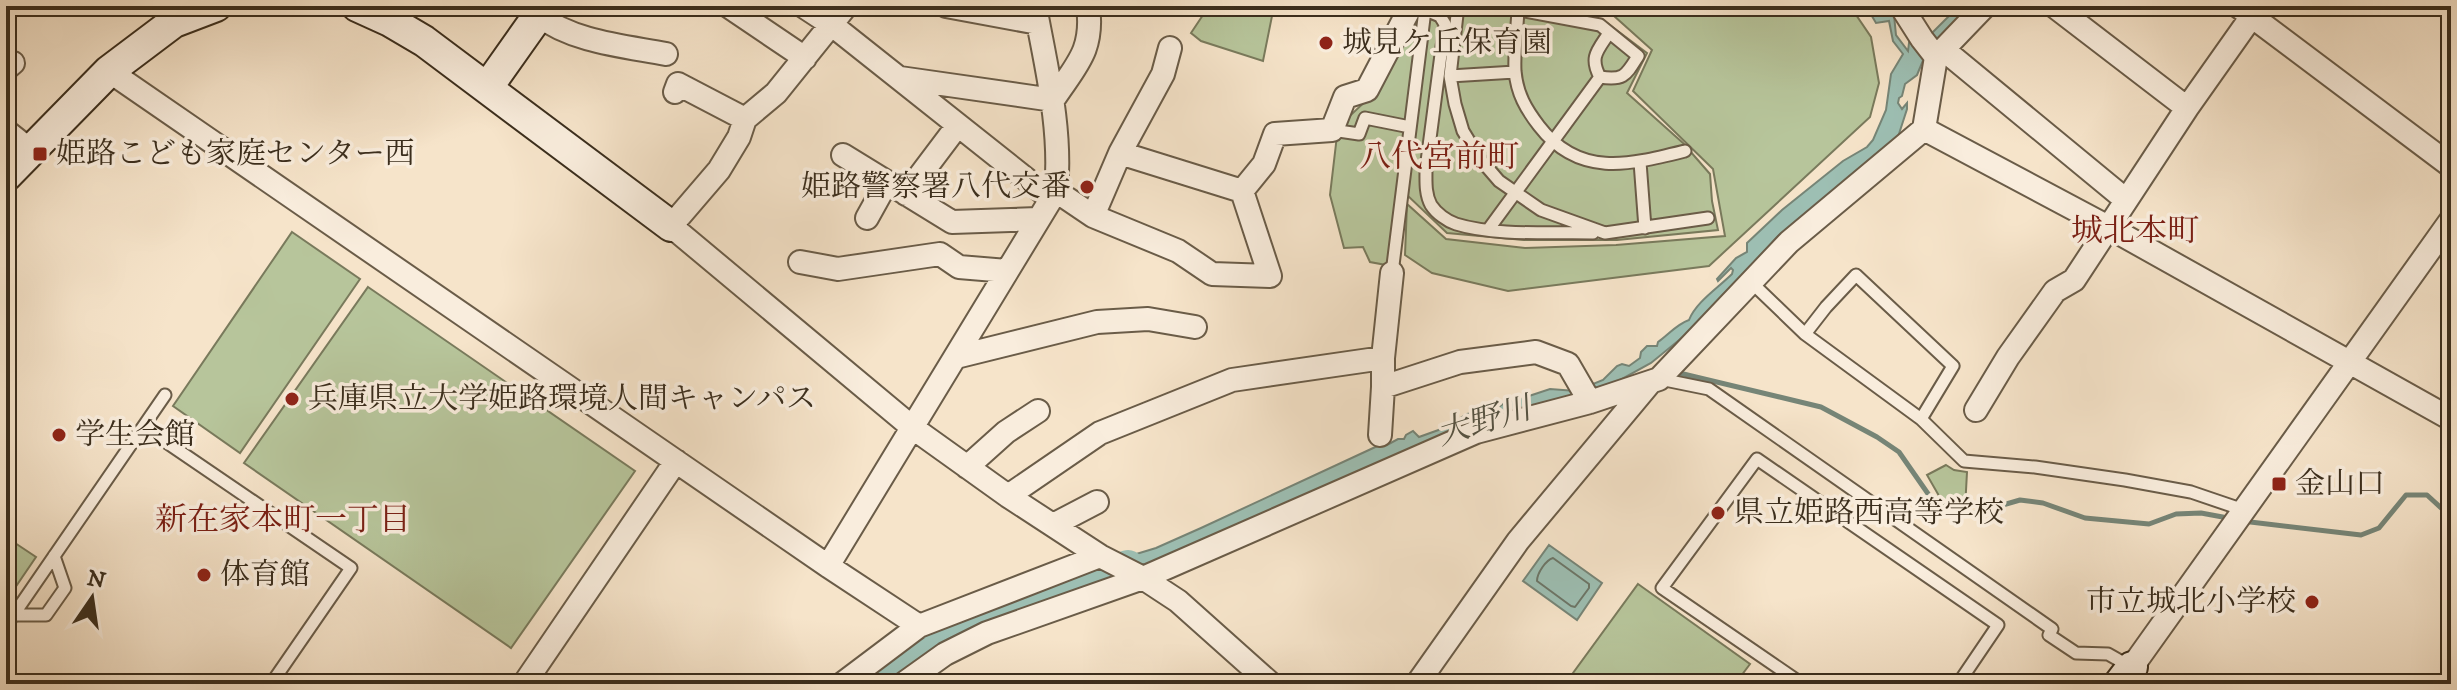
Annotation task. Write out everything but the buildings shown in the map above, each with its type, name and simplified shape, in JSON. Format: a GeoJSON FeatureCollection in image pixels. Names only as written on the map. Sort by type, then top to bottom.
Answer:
{"type":"FeatureCollection","features":[{"type":"Feature","properties":{"kind":"street"},"geometry":{"type":"LineString","coordinates":[[357,6],[424,41],[671,226],[913,428],[1008,496],[1178,601],[1271,684]]}},
{"type":"Feature","properties":{"kind":"street"},"geometry":{"type":"LineString","coordinates":[[728,6],[805,58]]}},
{"type":"Feature","properties":{"kind":"street"},"geometry":{"type":"LineString","coordinates":[[803,6],[1053,194],[1093,216],[1178,251],[1212,274],[1270,276],[1242,191]]}},
{"type":"Feature","properties":{"kind":"street"},"geometry":{"type":"LineString","coordinates":[[671,226],[719,170],[739,137],[745,119],[776,93],[846,6]]}},
{"type":"Feature","properties":{"kind":"street"},"geometry":{"type":"LineString","coordinates":[[828,566],[1053,194],[1058,147],[1053,100],[1036,15],[946,6]]}},
{"type":"Feature","properties":{"kind":"street"},"geometry":{"type":"LineString","coordinates":[[1053,100],[1087,48],[1091,26],[1088,6]]}},
{"type":"Feature","properties":{"kind":"street"},"geometry":{"type":"LineString","coordinates":[[1901,6],[1934,50],[2126,200]]}},
{"type":"Feature","properties":{"kind":"street"},"geometry":{"type":"LineString","coordinates":[[1417,684],[1518,541],[1654,382],[1789,242],[1924,129],[1934,50],[1985,6]]}},
{"type":"Feature","properties":{"kind":"street"},"geometry":{"type":"LineString","coordinates":[[2054,6],[2187,108]]}},
{"type":"Feature","properties":{"kind":"street"},"geometry":{"type":"LineString","coordinates":[[6,176],[109,71],[174,22],[206,7]]}},
{"type":"Feature","properties":{"kind":"street"},"geometry":{"type":"LineString","coordinates":[[1242,191],[1264,164],[1275,134],[1332,130],[1345,97],[1367,90],[1417,7]]}},
{"type":"Feature","properties":{"kind":"street"},"geometry":{"type":"LineString","coordinates":[[487,88],[542,11],[550,24],[601,42],[666,54]]}},
{"type":"Feature","properties":{"kind":"street"},"geometry":{"type":"LineString","coordinates":[[1976,410],[2008,357],[2055,291],[2074,280],[2110,228],[2245,11],[2451,166]]}},
{"type":"Feature","properties":{"kind":"street"},"geometry":{"type":"LineString","coordinates":[[1093,216],[1120,153],[1163,74],[1170,48]]}},
{"type":"Feature","properties":{"kind":"street"},"geometry":{"type":"LineString","coordinates":[[109,71],[919,626]]}},
{"type":"Feature","properties":{"kind":"street"},"geometry":{"type":"LineString","coordinates":[[898,78],[1053,100]]}},
{"type":"Feature","properties":{"kind":"street"},"geometry":{"type":"LineString","coordinates":[[675,92],[678,84],[745,119]]}},
{"type":"Feature","properties":{"kind":"street"},"geometry":{"type":"LineString","coordinates":[[867,218],[958,125]]}},
{"type":"Feature","properties":{"kind":"street"},"geometry":{"type":"LineString","coordinates":[[1924,129],[2110,228],[2451,419]]}},
{"type":"Feature","properties":{"kind":"street"},"geometry":{"type":"LineString","coordinates":[[6,131],[30,150]]}},
{"type":"Feature","properties":{"kind":"street"},"geometry":{"type":"LineString","coordinates":[[1120,153],[1242,191]]}},
{"type":"Feature","properties":{"kind":"street"},"geometry":{"type":"LineString","coordinates":[[843,155],[952,222],[1038,219]]}},
{"type":"Feature","properties":{"kind":"street"},"geometry":{"type":"LineString","coordinates":[[2125,675],[2451,220]]}},
{"type":"Feature","properties":{"kind":"street"},"geometry":{"type":"LineString","coordinates":[[800,262],[838,269],[940,254],[959,267],[1007,271]]}},
{"type":"Feature","properties":{"kind":"street"},"geometry":{"type":"LineString","coordinates":[[1380,435],[1383,358],[1392,273]]}},
{"type":"Feature","properties":{"kind":"street"},"geometry":{"type":"LineString","coordinates":[[956,357],[1097,322],[1148,319],[1195,327]]}},
{"type":"Feature","properties":{"kind":"street"},"geometry":{"type":"LineString","coordinates":[[1383,387],[1460,362],[1536,352],[1568,364],[1590,402]]}},
{"type":"Feature","properties":{"kind":"street"},"geometry":{"type":"LineString","coordinates":[[1008,496],[1100,433],[1232,380],[1383,358]]}},
{"type":"Feature","properties":{"kind":"street"},"geometry":{"type":"LineString","coordinates":[[903,684],[945,654],[987,633],[1143,578],[1476,432],[1654,382]]}},
{"type":"Feature","properties":{"kind":"street"},"geometry":{"type":"LineString","coordinates":[[967,467],[1006,432],[1038,411]]}},
{"type":"Feature","properties":{"kind":"street"},"geometry":{"type":"LineString","coordinates":[[524,684],[676,461]]}},
{"type":"Feature","properties":{"kind":"street"},"geometry":{"type":"LineString","coordinates":[[1053,525],[1097,502]]}},
{"type":"Feature","properties":{"kind":"street"},"geometry":{"type":"LineString","coordinates":[[842,684],[919,626],[1104,558]]}},
{"type":"Feature","properties":{"kind":"lane"},"geometry":{"type":"LineString","coordinates":[[1458,6],[1450,76],[1463,131],[1480,159],[1499,181],[1541,210],[1605,233]]}},
{"type":"Feature","properties":{"kind":"lane"},"geometry":{"type":"LineString","coordinates":[[1497,6],[1600,25],[1638,56],[1626,75],[1616,80],[1600,77]]}},
{"type":"Feature","properties":{"kind":"lane"},"geometry":{"type":"LineString","coordinates":[[1392,273],[1410,127],[1417,7],[1440,16],[1445,24],[1426,169],[1426,190],[1432,206],[1445,219],[1488,230],[1605,233],[1708,218]]}},
{"type":"Feature","properties":{"kind":"lane"},"geometry":{"type":"LineString","coordinates":[[1518,10],[1515,72],[1522,104],[1552,142],[1576,158],[1604,164],[1640,162],[1685,151]]}},
{"type":"Feature","properties":{"kind":"lane"},"geometry":{"type":"LineString","coordinates":[[1600,77],[1594,56],[1609,33]]}},
{"type":"Feature","properties":{"kind":"lane"},"geometry":{"type":"LineString","coordinates":[[1450,76],[1515,72]]}},
{"type":"Feature","properties":{"kind":"lane"},"geometry":{"type":"LineString","coordinates":[[1488,230],[1600,77]]}},
{"type":"Feature","properties":{"kind":"lane"},"geometry":{"type":"LineString","coordinates":[[1332,130],[1359,134],[1365,118],[1410,127]]}},
{"type":"Feature","properties":{"kind":"lane"},"geometry":{"type":"LineString","coordinates":[[1640,162],[1645,228]]}},
{"type":"Feature","properties":{"kind":"lane"},"geometry":{"type":"LineString","coordinates":[[1805,334],[1856,275],[1953,366],[1921,419]]}},
{"type":"Feature","properties":{"kind":"lane"},"geometry":{"type":"LineString","coordinates":[[1751,282],[1805,334],[1921,419],[1964,461],[2125,480],[2191,492],[2238,508]]}},
{"type":"Feature","properties":{"kind":"lane"},"geometry":{"type":"LineString","coordinates":[[1654,382],[1709,389],[2052,629],[2049,635],[2076,653],[2108,654],[2125,675]]}},
{"type":"Feature","properties":{"kind":"lane"},"geometry":{"type":"LineString","coordinates":[[10,620],[165,395]]}},
{"type":"Feature","properties":{"kind":"lane"},"geometry":{"type":"LineString","coordinates":[[144,427],[351,568],[271,684]]}},
{"type":"Feature","properties":{"kind":"lane"},"geometry":{"type":"LineString","coordinates":[[1802,684],[1662,588],[1757,459],[1998,625],[1958,684]]}},
{"type":"Feature","properties":{"kind":"lane"},"geometry":{"type":"LineString","coordinates":[[10,620],[46,615],[65,588],[54,556]]}},
{"type":"Feature","properties":{"kind":"green space"},"geometry":{"type":"Polygon","coordinates":[[[1209,6],[1274,6],[1263,61],[1201,41],[1191,33],[1209,6]]]}},
{"type":"Feature","properties":{"kind":"green space"},"geometry":{"type":"Polygon","coordinates":[[[1419,6],[1528,6],[1603,20],[1647,53],[1627,93],[1683,143],[1710,174],[1718,230],[1617,240],[1524,240],[1447,233],[1405,193],[1397,267],[1370,262],[1363,247],[1344,248],[1330,195],[1338,127],[1369,98],[1419,6]]]}},
{"type":"Feature","properties":{"kind":"green space"},"geometry":{"type":"Polygon","coordinates":[[[1564,6],[1850,6],[1871,37],[1879,83],[1870,117],[1709,266],[1508,291],[1432,273],[1405,255],[1407,204],[1446,239],[1525,248],[1616,245],[1725,236],[1713,169],[1633,91],[1652,50],[1614,16],[1564,6]]]}},
{"type":"Feature","properties":{"kind":"green space"},"geometry":{"type":"Polygon","coordinates":[[[292,232],[360,279],[240,453],[173,406],[292,232]]]}},
{"type":"Feature","properties":{"kind":"green space"},"geometry":{"type":"Polygon","coordinates":[[[368,287],[635,471],[511,648],[244,463],[368,287]]]}},
{"type":"Feature","properties":{"kind":"green space"},"geometry":{"type":"Polygon","coordinates":[[[1946,465],[1967,472],[1965,509],[1946,508],[1927,475],[1946,465]]]}},
{"type":"Feature","properties":{"kind":"green space"},"geometry":{"type":"Polygon","coordinates":[[[6,537],[36,557],[6,601],[6,537]]]}},
{"type":"Feature","properties":{"kind":"green space"},"geometry":{"type":"Polygon","coordinates":[[[1638,584],[1750,664],[1735,684],[1565,684],[1638,584]]]}},
{"type":"Feature","properties":{"kind":"water"},"geometry":{"type":"Polygon","coordinates":[[[1866,6],[1876,6],[1878,15],[1894,15],[1896,35],[1908,51],[1910,35],[1928,37],[1959,6],[1970,6],[1924,58],[1917,75],[1905,84],[1898,103],[1902,109],[1907,103],[1907,109],[1897,140],[1778,236],[1700,323],[1651,363],[1593,395],[1090,589],[1080,571],[1156,548],[1384,443],[1387,445],[1404,439],[1413,431],[1419,437],[1444,428],[1467,414],[1497,408],[1510,399],[1550,389],[1576,391],[1603,380],[1617,366],[1629,366],[1640,358],[1647,346],[1657,346],[1680,324],[1689,320],[1702,301],[1732,274],[1731,268],[1717,279],[1736,258],[1747,252],[1747,243],[1782,210],[1873,140],[1886,110],[1891,74],[1903,54],[1893,41],[1889,21],[1876,23],[1866,6]]]}},
{"type":"Feature","properties":{"kind":"water"},"geometry":{"type":"Polygon","coordinates":[[[1549,545],[1602,583],[1577,620],[1523,581],[1549,545]]]}},
{"type":"Feature","properties":{"kind":"waterway"},"geometry":{"type":"LineString","coordinates":[[2442,6],[2451,12]]}},
{"type":"Feature","properties":{"kind":"waterway"},"geometry":{"type":"LineString","coordinates":[[1675,372],[1821,407],[1899,452],[1940,511],[1954,517],[2020,500],[2043,503],[2085,518],[2149,524],[2176,514],[2201,513],[2228,518]]}},
{"type":"Feature","properties":{"kind":"waterway"},"geometry":{"type":"LineString","coordinates":[[2242,521],[2361,535],[2379,528],[2406,495],[2427,495],[2451,517]]}},
{"type":"Feature","properties":{"kind":"waterway","name":"大野川"},"geometry":{"type":"LineString","coordinates":[[875,684],[967,624],[1056,589],[1128,566]]}},
{"type":"Feature","properties":{"kind":"place","name":"城見ケ丘保育園"},"geometry":{"type":"Point","coordinates":[1326,43]}},
{"type":"Feature","properties":{"kind":"place","name":"姫路こども家庭センター西"},"geometry":{"type":"Point","coordinates":[40,154]}},
{"type":"Feature","properties":{"kind":"place","name":"姫路警察署八代交番"},"geometry":{"type":"Point","coordinates":[1087,187]}},
{"type":"Feature","properties":{"kind":"place","name":"兵庫県立大学姫路環境人間キャンパス"},"geometry":{"type":"Point","coordinates":[292,399]}},
{"type":"Feature","properties":{"kind":"place","name":"学生会館"},"geometry":{"type":"Point","coordinates":[59,435]}},
{"type":"Feature","properties":{"kind":"place","name":"金山口"},"geometry":{"type":"Point","coordinates":[2279,484]}},
{"type":"Feature","properties":{"kind":"place","name":"県立姫路西高等学校"},"geometry":{"type":"Point","coordinates":[1718,513]}},
{"type":"Feature","properties":{"kind":"place","name":"体育館"},"geometry":{"type":"Point","coordinates":[204,575]}},
{"type":"Feature","properties":{"kind":"place","name":"市立城北小学校"},"geometry":{"type":"Point","coordinates":[2312,602]}},
{"type":"Feature","properties":{"kind":"district","name":"八代宮前町"},"geometry":{"type":"Point","coordinates":[1439,158]}},
{"type":"Feature","properties":{"kind":"district","name":"城北本町"},"geometry":{"type":"Point","coordinates":[2135,232]}},
{"type":"Feature","properties":{"kind":"district","name":"新在家本町一丁目"},"geometry":{"type":"Point","coordinates":[283,521]}}]}
